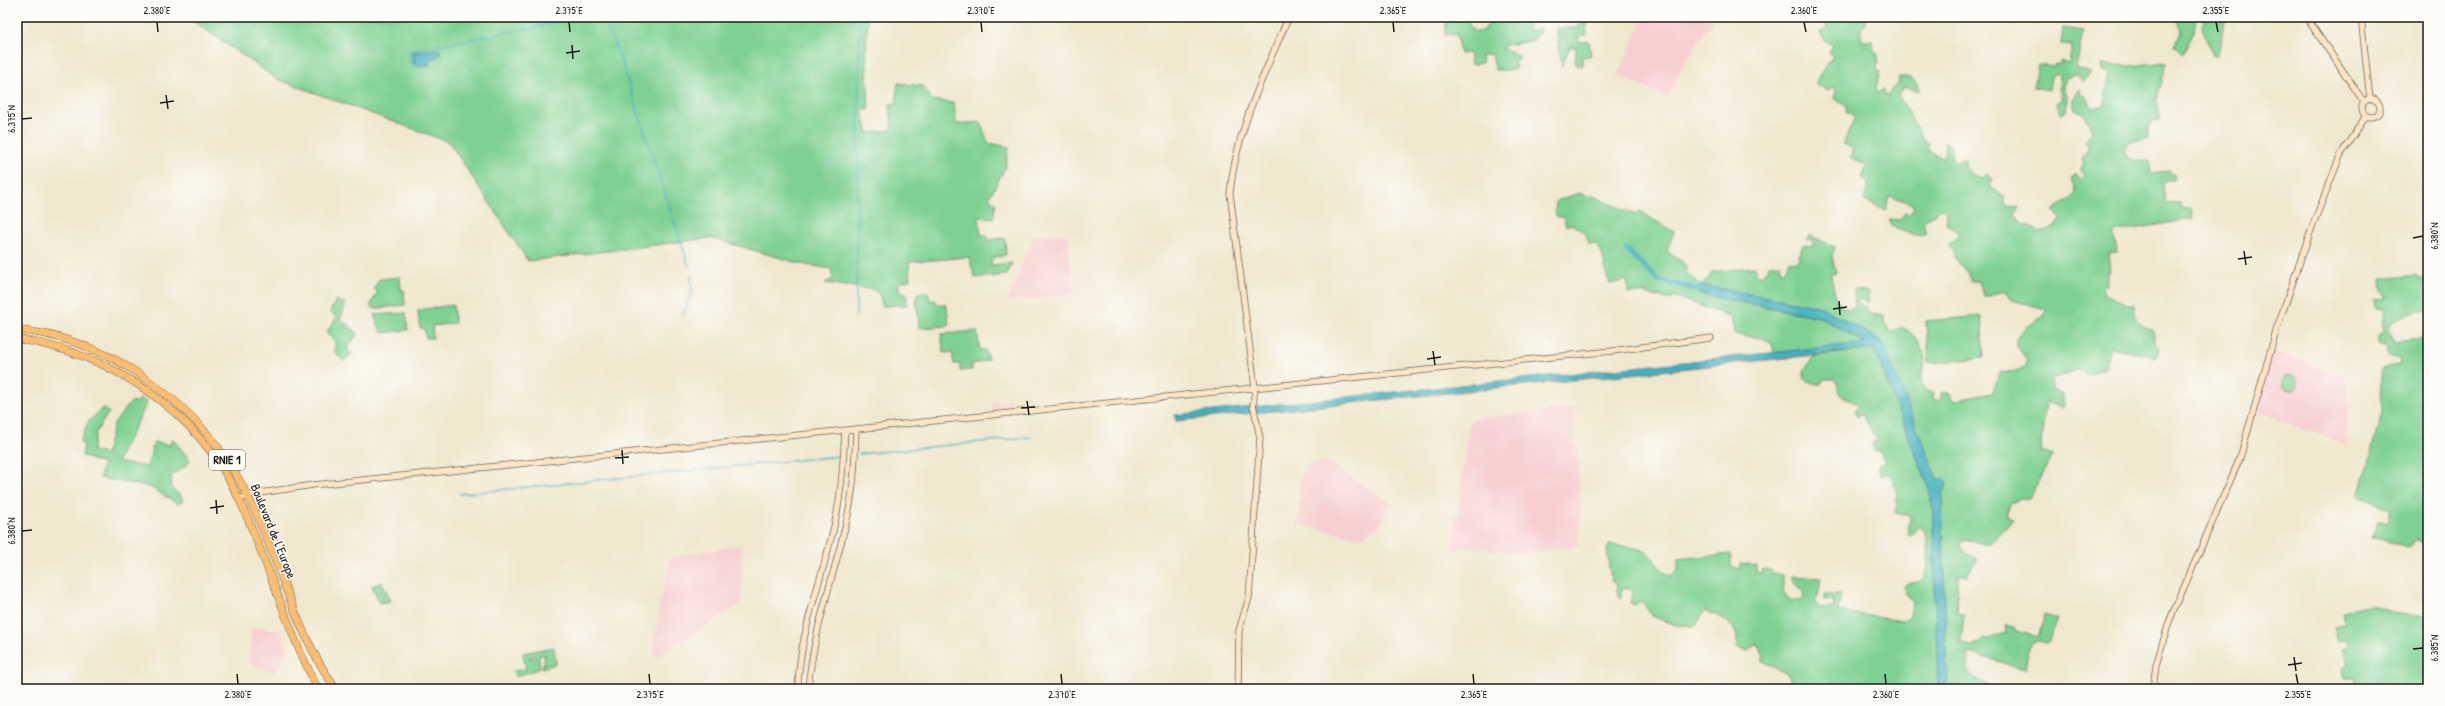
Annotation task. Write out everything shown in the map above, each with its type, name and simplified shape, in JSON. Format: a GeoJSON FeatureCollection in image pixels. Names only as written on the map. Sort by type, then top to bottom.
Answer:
{"type":"FeatureCollection","features":[{"type":"Feature","properties":{"kind":"highway","name":"Boulevard de l’Europe"},"geometry":{"type":"LineString","coordinates":[[17,330],[58,338],[94,351],[125,365],[154,384],[202,427],[231,467],[247,496],[305,639],[336,689]]}},
{"type":"Feature","properties":{"kind":"highway","name":"Boulevard de l’Europe"},"geometry":{"type":"LineString","coordinates":[[17,339],[40,342],[85,357],[111,368],[142,387],[169,407],[194,432],[215,458],[239,499],[300,652],[318,689]]}},
{"type":"Feature","properties":{"kind":"street"},"geometry":{"type":"LineString","coordinates":[[1238,689],[1238,630],[1248,598],[1260,438],[1254,410],[1253,388],[1230,193],[1233,164],[1240,138],[1287,21],[1291,17]]}},
{"type":"Feature","properties":{"kind":"street"},"geometry":{"type":"LineString","coordinates":[[2306,17],[2364,102]]}},
{"type":"Feature","properties":{"kind":"street"},"geometry":{"type":"LineString","coordinates":[[2361,17],[2370,98]]}},
{"type":"Feature","properties":{"kind":"street"},"geometry":{"type":"LineString","coordinates":[[2366,116],[2362,108],[2364,102],[2370,98]]}},
{"type":"Feature","properties":{"kind":"street"},"geometry":{"type":"LineString","coordinates":[[2366,116],[2373,117],[2380,111],[2378,102],[2370,98]]}},
{"type":"Feature","properties":{"kind":"street"},"geometry":{"type":"LineString","coordinates":[[2153,689],[2156,665],[2169,622],[2240,458],[2277,328],[2312,227],[2341,154],[2366,116]]}},
{"type":"Feature","properties":{"kind":"street"},"geometry":{"type":"LineString","coordinates":[[239,499],[247,496],[313,485],[856,430],[1612,350],[1711,338]]}},
{"type":"Feature","properties":{"kind":"street"},"geometry":{"type":"LineString","coordinates":[[808,689],[814,641],[846,523],[854,480],[856,430]]}},
{"type":"Feature","properties":{"kind":"street"},"geometry":{"type":"LineString","coordinates":[[798,689],[804,640],[835,521],[842,479],[845,431]]}},
{"type":"Feature","properties":{"kind":"shaded area"},"geometry":{"type":"Polygon","coordinates":[[[1644,17],[1712,17],[1711,23],[1684,63],[1668,98],[1618,75],[1644,17]]]}},
{"type":"Feature","properties":{"kind":"shaded area"},"geometry":{"type":"Polygon","coordinates":[[[1034,235],[1068,235],[1074,294],[1007,301],[1034,235]]]}},
{"type":"Feature","properties":{"kind":"shaded area"},"geometry":{"type":"Polygon","coordinates":[[[2271,350],[2345,377],[2348,394],[2346,445],[2254,411],[2271,350]]]}},
{"type":"Feature","properties":{"kind":"shaded area"},"geometry":{"type":"Polygon","coordinates":[[[1010,400],[1011,412],[993,413],[992,402],[1010,400]]]}},
{"type":"Feature","properties":{"kind":"shaded area"},"geometry":{"type":"Polygon","coordinates":[[[1574,408],[1581,512],[1578,547],[1524,554],[1470,547],[1452,551],[1470,419],[1574,408]]]}},
{"type":"Feature","properties":{"kind":"shaded area"},"geometry":{"type":"Polygon","coordinates":[[[1325,460],[1390,502],[1378,528],[1372,529],[1361,538],[1296,525],[1299,516],[1300,478],[1308,464],[1325,460]]]}},
{"type":"Feature","properties":{"kind":"shaded area"},"geometry":{"type":"Polygon","coordinates":[[[741,545],[743,582],[741,604],[654,658],[655,634],[661,599],[672,556],[741,545]]]}},
{"type":"Feature","properties":{"kind":"shaded area"},"geometry":{"type":"Polygon","coordinates":[[[252,628],[279,629],[289,650],[274,672],[248,664],[252,628]]]}},
{"type":"Feature","properties":{"kind":"green space"},"geometry":{"type":"Polygon","coordinates":[[[187,17],[868,17],[866,49],[869,110],[862,110],[868,133],[892,130],[890,104],[896,104],[898,83],[923,86],[932,100],[954,103],[956,124],[981,122],[988,143],[1009,147],[1005,168],[989,198],[996,203],[993,219],[979,217],[981,235],[987,235],[988,240],[1005,238],[1006,255],[992,258],[991,265],[1012,263],[1007,275],[975,278],[969,257],[909,262],[910,280],[901,282],[898,285],[901,293],[907,294],[907,305],[882,306],[880,296],[875,290],[825,283],[833,279],[831,269],[801,264],[711,238],[528,261],[449,142],[277,79],[187,17]]]}},
{"type":"Feature","properties":{"kind":"green space"},"geometry":{"type":"Polygon","coordinates":[[[1456,17],[1465,17],[1473,31],[1478,32],[1484,30],[1493,17],[1526,17],[1529,31],[1541,29],[1534,40],[1503,46],[1503,50],[1512,51],[1513,54],[1519,56],[1518,60],[1515,59],[1513,63],[1516,65],[1514,70],[1495,70],[1492,54],[1481,55],[1482,63],[1471,65],[1469,53],[1460,54],[1456,34],[1445,35],[1446,23],[1456,17]]]}},
{"type":"Feature","properties":{"kind":"green space"},"geometry":{"type":"Polygon","coordinates":[[[1837,17],[1839,19],[1843,17],[1865,17],[1865,25],[1861,27],[1862,41],[1872,41],[1873,49],[1878,55],[1877,70],[1881,72],[1876,87],[1877,92],[1884,89],[1885,95],[1888,96],[1892,89],[1898,85],[1899,77],[1906,77],[1914,80],[1919,88],[1918,91],[1903,87],[1898,95],[1923,139],[1929,143],[1927,149],[1938,156],[1944,157],[1945,142],[1952,147],[1953,161],[1966,159],[1965,166],[1971,175],[1983,178],[1987,174],[1993,179],[1990,186],[2001,195],[2004,195],[2006,206],[2019,207],[2015,214],[2025,226],[2029,225],[2040,233],[2056,226],[2060,218],[2053,211],[2075,195],[2076,189],[2071,179],[2075,174],[2080,179],[2084,175],[2080,170],[2084,163],[2082,159],[2089,147],[2085,141],[2092,131],[2084,113],[2076,110],[2073,105],[2073,99],[2080,89],[2081,94],[2085,96],[2093,108],[2103,107],[2110,73],[2102,71],[2101,64],[2128,66],[2167,62],[2157,99],[2160,119],[2151,122],[2148,128],[2148,138],[2130,142],[2124,150],[2127,157],[2130,159],[2137,161],[2150,161],[2151,173],[2169,171],[2169,174],[2174,174],[2175,179],[2163,183],[2165,203],[2180,204],[2182,209],[2191,208],[2193,219],[2114,232],[2117,252],[2108,253],[2110,272],[2107,272],[2107,285],[2103,286],[2105,294],[2127,304],[2134,304],[2135,314],[2140,323],[2152,330],[2154,342],[2159,347],[2156,357],[2111,347],[2105,368],[2085,376],[2084,372],[2077,370],[2051,379],[2052,390],[2062,395],[2063,408],[2046,402],[2040,452],[2053,456],[2029,499],[2019,498],[2015,503],[2011,503],[2006,515],[2013,520],[1989,545],[1965,540],[1959,544],[1966,553],[1977,559],[1967,575],[1958,575],[1957,613],[1964,615],[1961,642],[1973,648],[1975,644],[1980,644],[1984,638],[1991,639],[1995,636],[2007,633],[2005,625],[2014,627],[2016,631],[2038,637],[2045,615],[2057,619],[2048,642],[2036,641],[2028,651],[2025,669],[1969,653],[1968,674],[1995,689],[1947,689],[1942,494],[1948,484],[1938,481],[1882,342],[1821,307],[1700,285],[1709,278],[1712,272],[1755,267],[1757,274],[1760,276],[1767,272],[1769,265],[1781,264],[1780,270],[1785,271],[1789,260],[1797,262],[1803,245],[1814,246],[1813,240],[1807,240],[1809,235],[1835,247],[1832,256],[1836,273],[1831,274],[1831,277],[1836,296],[1840,304],[1848,309],[1855,306],[1854,289],[1869,292],[1868,303],[1859,299],[1857,303],[1867,308],[1868,314],[1884,316],[1884,322],[1891,332],[1894,332],[1899,328],[1904,328],[1916,339],[1925,358],[1921,381],[1922,385],[1924,389],[1933,392],[1932,399],[1940,401],[1942,392],[1951,394],[1951,399],[1956,400],[1992,393],[2000,372],[2013,373],[2026,366],[2027,360],[2016,345],[2016,339],[2023,330],[2045,315],[2046,309],[2012,300],[2006,292],[1983,296],[1979,281],[1971,281],[1957,260],[1954,252],[1948,246],[1959,233],[1946,224],[1947,213],[1944,208],[1938,209],[1935,215],[1923,221],[1926,233],[1919,236],[1891,226],[1889,219],[1900,220],[1905,213],[1910,214],[1914,208],[1912,203],[1889,196],[1886,211],[1864,200],[1869,182],[1862,178],[1867,165],[1850,157],[1853,148],[1843,144],[1855,118],[1846,112],[1847,106],[1834,99],[1836,91],[1834,88],[1828,90],[1816,85],[1822,71],[1833,57],[1829,53],[1833,45],[1825,41],[1820,32],[1827,28],[1824,18],[1837,17]]]}},
{"type":"Feature","properties":{"kind":"green space"},"geometry":{"type":"Polygon","coordinates":[[[2176,17],[2196,17],[2194,31],[2183,55],[2174,46],[2181,32],[2176,17]]]}},
{"type":"Feature","properties":{"kind":"green space"},"geometry":{"type":"Polygon","coordinates":[[[2205,17],[2225,17],[2218,56],[2213,56],[2205,36],[2203,22],[2205,17]]]}},
{"type":"Feature","properties":{"kind":"green space"},"geometry":{"type":"Polygon","coordinates":[[[1580,21],[1586,23],[1587,35],[1578,36],[1579,42],[1589,41],[1591,56],[1582,57],[1583,66],[1575,65],[1576,48],[1570,46],[1562,66],[1556,28],[1578,28],[1580,21]]]}},
{"type":"Feature","properties":{"kind":"green space"},"geometry":{"type":"Polygon","coordinates":[[[2063,28],[2083,31],[2076,69],[2091,73],[2084,81],[2075,75],[2066,78],[2063,87],[2067,98],[2066,111],[2060,114],[2057,103],[2062,100],[2059,88],[2060,74],[2051,76],[2049,90],[2034,87],[2038,65],[2054,67],[2054,65],[2060,65],[2061,61],[2069,63],[2072,47],[2061,44],[2063,28]]]}},
{"type":"Feature","properties":{"kind":"green space"},"geometry":{"type":"Polygon","coordinates":[[[1580,193],[1589,197],[1591,195],[1636,215],[1639,211],[1674,232],[1667,251],[1687,266],[1686,272],[1700,285],[1698,294],[1820,317],[1866,343],[1774,353],[1772,343],[1768,341],[1734,333],[1731,317],[1673,296],[1672,300],[1642,293],[1628,293],[1627,280],[1610,284],[1606,274],[1603,257],[1596,244],[1589,244],[1586,234],[1572,224],[1566,226],[1563,217],[1557,217],[1555,212],[1556,201],[1580,193]]]}},
{"type":"Feature","properties":{"kind":"green space"},"geometry":{"type":"Polygon","coordinates":[[[2417,275],[2418,278],[2428,279],[2428,310],[2414,312],[2391,322],[2389,327],[2394,342],[2422,339],[2428,369],[2428,544],[2417,539],[2408,547],[2372,537],[2378,519],[2388,522],[2391,509],[2359,496],[2382,412],[2380,369],[2400,364],[2399,358],[2387,357],[2387,346],[2379,345],[2379,335],[2384,333],[2383,308],[2376,309],[2375,300],[2387,298],[2382,290],[2381,279],[2417,275]]]}},
{"type":"Feature","properties":{"kind":"green space"},"geometry":{"type":"Polygon","coordinates":[[[400,277],[401,290],[404,290],[405,305],[373,309],[370,306],[378,291],[374,289],[379,279],[400,277]]]}},
{"type":"Feature","properties":{"kind":"green space"},"geometry":{"type":"Polygon","coordinates":[[[928,292],[930,301],[935,300],[938,304],[946,305],[949,326],[919,328],[916,296],[918,293],[928,292]]]}},
{"type":"Feature","properties":{"kind":"green space"},"geometry":{"type":"Polygon","coordinates":[[[336,300],[346,304],[340,319],[358,333],[347,349],[352,354],[344,361],[335,353],[335,341],[326,333],[337,317],[330,312],[336,300]]]}},
{"type":"Feature","properties":{"kind":"green space"},"geometry":{"type":"Polygon","coordinates":[[[453,305],[455,323],[432,326],[433,338],[426,338],[424,328],[420,328],[418,310],[453,305]]]}},
{"type":"Feature","properties":{"kind":"green space"},"geometry":{"type":"Polygon","coordinates":[[[406,313],[408,330],[382,333],[374,315],[406,313]]]}},
{"type":"Feature","properties":{"kind":"green space"},"geometry":{"type":"Polygon","coordinates":[[[1981,316],[1984,358],[1929,363],[1926,321],[1981,316]]]}},
{"type":"Feature","properties":{"kind":"green space"},"geometry":{"type":"Polygon","coordinates":[[[977,331],[980,350],[986,350],[988,360],[972,364],[972,370],[960,371],[960,364],[954,364],[952,352],[944,353],[941,334],[977,331]]]}},
{"type":"Feature","properties":{"kind":"green space"},"geometry":{"type":"Polygon","coordinates":[[[1874,349],[1932,496],[1938,689],[1791,689],[1789,675],[1762,661],[1764,657],[1757,643],[1747,652],[1736,647],[1736,633],[1733,627],[1723,619],[1705,610],[1696,626],[1676,625],[1654,617],[1642,602],[1634,605],[1630,603],[1633,592],[1629,588],[1622,588],[1621,598],[1618,597],[1616,584],[1611,581],[1607,550],[1609,545],[1630,547],[1645,551],[1663,571],[1671,576],[1678,571],[1678,559],[1731,554],[1731,567],[1740,569],[1740,563],[1757,565],[1756,572],[1761,573],[1762,569],[1771,570],[1772,574],[1783,575],[1783,591],[1790,600],[1800,601],[1804,597],[1802,590],[1794,582],[1791,576],[1821,578],[1818,598],[1815,601],[1819,608],[1834,607],[1833,600],[1824,600],[1824,594],[1841,594],[1838,611],[1902,621],[1909,618],[1913,603],[1905,592],[1904,586],[1908,583],[1919,582],[1926,572],[1928,565],[1928,542],[1925,530],[1919,527],[1911,535],[1908,534],[1910,516],[1895,513],[1897,497],[1895,487],[1888,473],[1881,475],[1877,466],[1885,463],[1880,451],[1875,452],[1872,443],[1877,440],[1862,414],[1857,417],[1855,412],[1859,405],[1842,396],[1839,392],[1835,379],[1824,379],[1820,385],[1804,380],[1804,371],[1814,356],[1874,349]]]}},
{"type":"Feature","properties":{"kind":"green space"},"geometry":{"type":"Polygon","coordinates":[[[2287,375],[2293,375],[2298,380],[2296,389],[2293,391],[2287,391],[2282,386],[2282,380],[2287,375]]]}},
{"type":"Feature","properties":{"kind":"green space"},"geometry":{"type":"Polygon","coordinates":[[[140,398],[147,403],[117,462],[147,467],[154,442],[170,445],[172,438],[190,460],[186,466],[171,477],[172,489],[181,496],[183,501],[178,504],[150,487],[100,478],[103,464],[82,456],[84,444],[80,443],[88,422],[104,407],[109,412],[96,432],[92,451],[106,454],[114,423],[132,401],[137,403],[140,398]]]}},
{"type":"Feature","properties":{"kind":"green space"},"geometry":{"type":"Polygon","coordinates":[[[382,582],[391,601],[380,603],[372,586],[382,582]]]}},
{"type":"Feature","properties":{"kind":"green space"},"geometry":{"type":"Polygon","coordinates":[[[2370,605],[2397,614],[2428,617],[2428,689],[2358,689],[2356,679],[2345,679],[2342,668],[2348,665],[2343,649],[2349,645],[2347,639],[2338,641],[2334,627],[2345,624],[2343,612],[2370,605]]]}},
{"type":"Feature","properties":{"kind":"green space"},"geometry":{"type":"Polygon","coordinates":[[[554,647],[556,664],[542,668],[545,655],[530,657],[530,659],[539,658],[540,668],[515,677],[514,671],[526,669],[523,653],[554,647]]]}},
{"type":"Feature","properties":{"kind":"water"},"geometry":{"type":"Polygon","coordinates":[[[439,49],[441,54],[430,60],[429,66],[415,64],[412,52],[439,49]]]}},
{"type":"Feature","properties":{"kind":"water"},"geometry":{"type":"Polygon","coordinates":[[[1700,285],[1821,307],[1883,342],[1938,481],[1940,478],[1948,483],[1942,494],[1947,689],[1938,689],[1932,496],[1874,349],[1176,421],[1175,415],[1865,343],[1820,317],[1698,294],[1700,285]]]}},
{"type":"Feature","properties":{"kind":"waterway"},"geometry":{"type":"LineString","coordinates":[[426,66],[414,67],[409,51],[541,26],[575,17]]}},
{"type":"Feature","properties":{"kind":"waterway"},"geometry":{"type":"LineString","coordinates":[[603,17],[622,63],[689,267]]}},
{"type":"Feature","properties":{"kind":"waterway"},"geometry":{"type":"LineString","coordinates":[[856,316],[860,17]]}},
{"type":"Feature","properties":{"kind":"waterway"},"geometry":{"type":"LineString","coordinates":[[1626,249],[1658,280],[1705,291]]}},
{"type":"Feature","properties":{"kind":"waterway"},"geometry":{"type":"LineString","coordinates":[[682,317],[692,293],[691,275]]}},
{"type":"Feature","properties":{"kind":"waterway"},"geometry":{"type":"LineString","coordinates":[[859,454],[1031,437]]}},
{"type":"Feature","properties":{"kind":"waterway"},"geometry":{"type":"LineString","coordinates":[[459,494],[839,456]]}}]}
